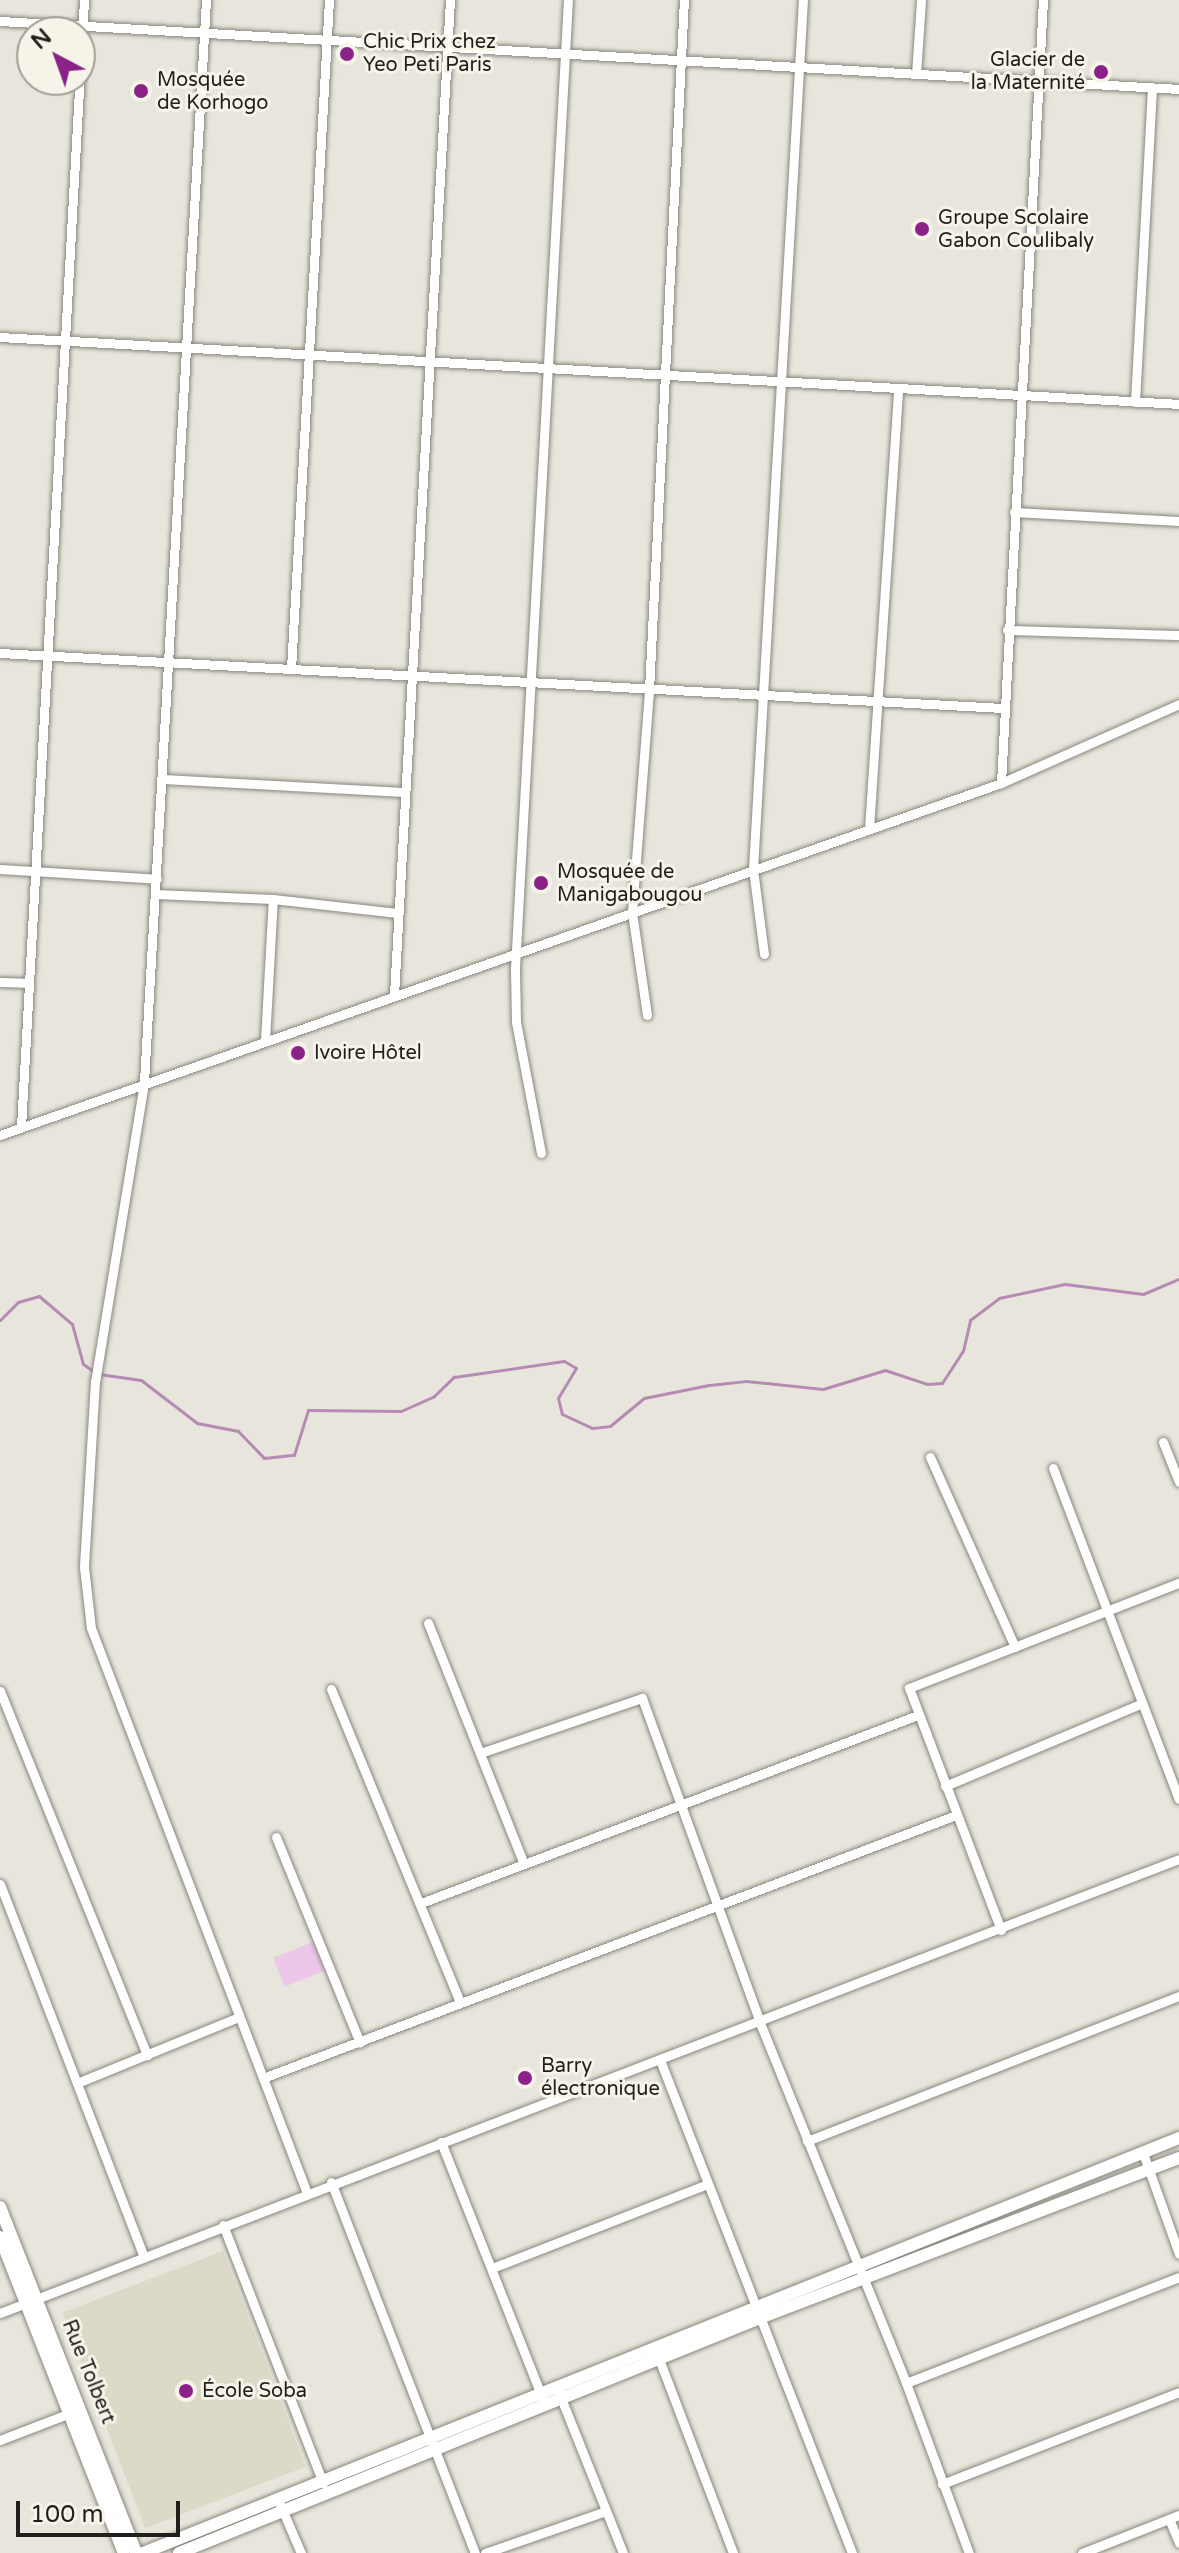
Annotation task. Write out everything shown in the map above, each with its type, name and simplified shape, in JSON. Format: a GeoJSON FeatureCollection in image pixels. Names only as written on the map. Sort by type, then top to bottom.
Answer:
{"type":"FeatureCollection","features":[{"type":"Feature","properties":{"kind":"street"},"geometry":{"type":"LineString","coordinates":[[206,0],[144,1083],[95,1381],[84,1567],[91,1628],[307,2193]]}},
{"type":"Feature","properties":{"kind":"street"},"geometry":{"type":"LineString","coordinates":[[291,669],[329,0]]}},
{"type":"Feature","properties":{"kind":"street"},"geometry":{"type":"LineString","coordinates":[[394,995],[450,0]]}},
{"type":"Feature","properties":{"kind":"street"},"geometry":{"type":"LineString","coordinates":[[541,1153],[516,1022],[517,950],[568,0]]}},
{"type":"Feature","properties":{"kind":"street"},"geometry":{"type":"LineString","coordinates":[[647,1015],[632,912],[649,690],[684,0]]}},
{"type":"Feature","properties":{"kind":"street"},"geometry":{"type":"LineString","coordinates":[[764,954],[753,869],[803,0]]}},
{"type":"Feature","properties":{"kind":"street"},"geometry":{"type":"LineString","coordinates":[[916,74],[921,0]]}},
{"type":"Feature","properties":{"kind":"street"},"geometry":{"type":"LineString","coordinates":[[1001,783],[1002,708],[1043,0]]}},
{"type":"Feature","properties":{"kind":"street"},"geometry":{"type":"LineString","coordinates":[[96,27],[1179,89]]}},
{"type":"Feature","properties":{"kind":"street"},"geometry":{"type":"LineString","coordinates":[[1135,402],[1152,87]]}},
{"type":"Feature","properties":{"kind":"street"},"geometry":{"type":"LineString","coordinates":[[21,1127],[80,96]]}},
{"type":"Feature","properties":{"kind":"street"},"geometry":{"type":"LineString","coordinates":[[0,337],[1179,404]]}},
{"type":"Feature","properties":{"kind":"street"},"geometry":{"type":"LineString","coordinates":[[869,829],[880,701],[898,390]]}},
{"type":"Feature","properties":{"kind":"street"},"geometry":{"type":"LineString","coordinates":[[1014,512],[1179,521]]}},
{"type":"Feature","properties":{"kind":"street"},"geometry":{"type":"LineString","coordinates":[[1007,630],[1179,635]]}},
{"type":"Feature","properties":{"kind":"street"},"geometry":{"type":"LineString","coordinates":[[0,653],[1002,708]]}},
{"type":"Feature","properties":{"kind":"street"},"geometry":{"type":"LineString","coordinates":[[0,1135],[517,950],[1001,783],[1179,704]]}},
{"type":"Feature","properties":{"kind":"street"},"geometry":{"type":"LineString","coordinates":[[163,779],[404,792]]}},
{"type":"Feature","properties":{"kind":"street"},"geometry":{"type":"LineString","coordinates":[[0,869],[157,879]]}},
{"type":"Feature","properties":{"kind":"street"},"geometry":{"type":"LineString","coordinates":[[155,894],[273,899],[397,913]]}},
{"type":"Feature","properties":{"kind":"street"},"geometry":{"type":"LineString","coordinates":[[265,1040],[273,899]]}},
{"type":"Feature","properties":{"kind":"street"},"geometry":{"type":"LineString","coordinates":[[0,982],[27,983]]}},
{"type":"Feature","properties":{"kind":"street"},"geometry":{"type":"LineString","coordinates":[[1163,1442],[1179,1482]]}},
{"type":"Feature","properties":{"kind":"street"},"geometry":{"type":"LineString","coordinates":[[930,1457],[1015,1647]]}},
{"type":"Feature","properties":{"kind":"street"},"geometry":{"type":"LineString","coordinates":[[1053,1468],[1179,1799]]}},
{"type":"Feature","properties":{"kind":"street"},"geometry":{"type":"LineString","coordinates":[[1001,1930],[908,1694],[914,1683],[1179,1583]]}},
{"type":"Feature","properties":{"kind":"street"},"geometry":{"type":"LineString","coordinates":[[428,1623],[483,1752],[523,1862]]}},
{"type":"Feature","properties":{"kind":"street"},"geometry":{"type":"LineString","coordinates":[[331,1689],[460,2002]]}},
{"type":"Feature","properties":{"kind":"street"},"geometry":{"type":"LineString","coordinates":[[0,1691],[147,2055]]}},
{"type":"Feature","properties":{"kind":"street"},"geometry":{"type":"LineString","coordinates":[[483,1752],[642,1698],[760,2023],[906,2383],[969,2553]]}},
{"type":"Feature","properties":{"kind":"street"},"geometry":{"type":"LineString","coordinates":[[945,1786],[1142,1703]]}},
{"type":"Feature","properties":{"kind":"street"},"geometry":{"type":"LineString","coordinates":[[421,1903],[918,1715]]}},
{"type":"Feature","properties":{"kind":"street"},"geometry":{"type":"LineString","coordinates":[[263,2078],[956,1815]]}},
{"type":"Feature","properties":{"kind":"street"},"geometry":{"type":"LineString","coordinates":[[276,1837],[360,2043]]}},
{"type":"Feature","properties":{"kind":"street"},"geometry":{"type":"LineString","coordinates":[[0,2313],[331,2182],[760,2023],[1179,1859]]}},
{"type":"Feature","properties":{"kind":"street"},"geometry":{"type":"LineString","coordinates":[[0,1884],[144,2257]]}},
{"type":"Feature","properties":{"kind":"street"},"geometry":{"type":"LineString","coordinates":[[807,2141],[1179,1996]]}},
{"type":"Feature","properties":{"kind":"street"},"geometry":{"type":"LineString","coordinates":[[77,2083],[239,2017]]}},
{"type":"Feature","properties":{"kind":"street"},"geometry":{"type":"LineString","coordinates":[[660,2060],[852,2553]]}},
{"type":"Feature","properties":{"kind":"street"},"geometry":{"type":"LineString","coordinates":[[862,2273],[1179,2138]]}},
{"type":"Feature","properties":{"kind":"street"},"geometry":{"type":"LineString","coordinates":[[441,2142],[544,2402]]}},
{"type":"Feature","properties":{"kind":"street"},"geometry":{"type":"LineString","coordinates":[[1143,2153],[1179,2254]]}},
{"type":"Feature","properties":{"kind":"street"},"geometry":{"type":"LineString","coordinates":[[560,2396],[757,2312],[1179,2158]]}},
{"type":"Feature","properties":{"kind":"street"},"geometry":{"type":"LineString","coordinates":[[331,2182],[475,2553]]}},
{"type":"Feature","properties":{"kind":"street"},"geometry":{"type":"LineString","coordinates":[[492,2268],[707,2184]]}},
{"type":"Feature","properties":{"kind":"street","name":"Rue Tolbert"},"geometry":{"type":"LineString","coordinates":[[0,2207],[31,2301]]}},
{"type":"Feature","properties":{"kind":"street"},"geometry":{"type":"LineString","coordinates":[[223,2225],[323,2483]]}},
{"type":"Feature","properties":{"kind":"street","name":"Rue Tolbert"},"geometry":{"type":"LineString","coordinates":[[0,2237],[31,2301],[136,2553]]}},
{"type":"Feature","properties":{"kind":"street"},"geometry":{"type":"LineString","coordinates":[[906,2383],[1179,2277]]}},
{"type":"Feature","properties":{"kind":"street"},"geometry":{"type":"LineString","coordinates":[[179,2553],[432,2446],[659,2359],[757,2312]]}},
{"type":"Feature","properties":{"kind":"street"},"geometry":{"type":"LineString","coordinates":[[659,2359],[733,2553]]}},
{"type":"Feature","properties":{"kind":"street"},"geometry":{"type":"LineString","coordinates":[[942,2484],[1179,2392]]}},
{"type":"Feature","properties":{"kind":"street"},"geometry":{"type":"LineString","coordinates":[[560,2396],[623,2553]]}},
{"type":"Feature","properties":{"kind":"street"},"geometry":{"type":"LineString","coordinates":[[0,2440],[76,2410]]}},
{"type":"Feature","properties":{"kind":"street","name":"Rue Tolbert"},"geometry":{"type":"LineString","coordinates":[[76,2410],[124,2553]]}},
{"type":"Feature","properties":{"kind":"street"},"geometry":{"type":"LineString","coordinates":[[143,2553],[282,2508],[323,2483],[432,2446]]}},
{"type":"Feature","properties":{"kind":"street"},"geometry":{"type":"LineString","coordinates":[[282,2508],[301,2553]]}},
{"type":"Feature","properties":{"kind":"street"},"geometry":{"type":"LineString","coordinates":[[485,2553],[606,2511]]}},
{"type":"Feature","properties":{"kind":"street"},"geometry":{"type":"LineString","coordinates":[[1082,2553],[1174,2517],[1179,2543]]}},
{"type":"Feature","properties":{"kind":"shaded area"},"geometry":{"type":"Polygon","coordinates":[[[313,1942],[325,1971],[285,1987],[273,1958],[313,1942]]]}},
{"type":"Feature","properties":{"kind":"shaded area","name":"École Soba"},"geometry":{"type":"Polygon","coordinates":[[[223,2251],[306,2467],[145,2528],[62,2313],[223,2251]]]}},
{"type":"Feature","properties":{"kind":"waterway"},"geometry":{"type":"LineString","coordinates":[[99,1374],[141,1380],[197,1423],[238,1431],[264,1458],[294,1455],[308,1410],[401,1411],[434,1396],[454,1377],[564,1361],[576,1368],[558,1398],[562,1414],[592,1428],[610,1426],[644,1398],[709,1385],[746,1381],[823,1389],[885,1370],[927,1384],[942,1383],[963,1351],[970,1320],[999,1298],[1065,1284],[1143,1294],[1179,1279]]}},
{"type":"Feature","properties":{"kind":"waterway"},"geometry":{"type":"LineString","coordinates":[[0,1320],[18,1302],[39,1296],[72,1324],[83,1364],[93,1371]]}},
{"type":"Feature","properties":{"kind":"place","name":"Chic Prix chez Yeo Peti Paris"},"geometry":{"type":"Point","coordinates":[347,54]}},
{"type":"Feature","properties":{"kind":"place","name":"Glacier de la Maternité"},"geometry":{"type":"Point","coordinates":[1101,72]}},
{"type":"Feature","properties":{"kind":"place","name":"Mosquée de Korhogo"},"geometry":{"type":"Point","coordinates":[141,91]}},
{"type":"Feature","properties":{"kind":"place","name":"Groupe Scolaire Gabon Coulibaly"},"geometry":{"type":"Point","coordinates":[922,229]}},
{"type":"Feature","properties":{"kind":"place","name":"Mosquée de Manigabougou"},"geometry":{"type":"Point","coordinates":[541,883]}},
{"type":"Feature","properties":{"kind":"place","name":"Ivoire Hôtel"},"geometry":{"type":"Point","coordinates":[298,1053]}},
{"type":"Feature","properties":{"kind":"place","name":"Barry électronique"},"geometry":{"type":"Point","coordinates":[525,2078]}},
{"type":"Feature","properties":{"kind":"place","name":"École Soba"},"geometry":{"type":"Point","coordinates":[186,2391]}}]}
